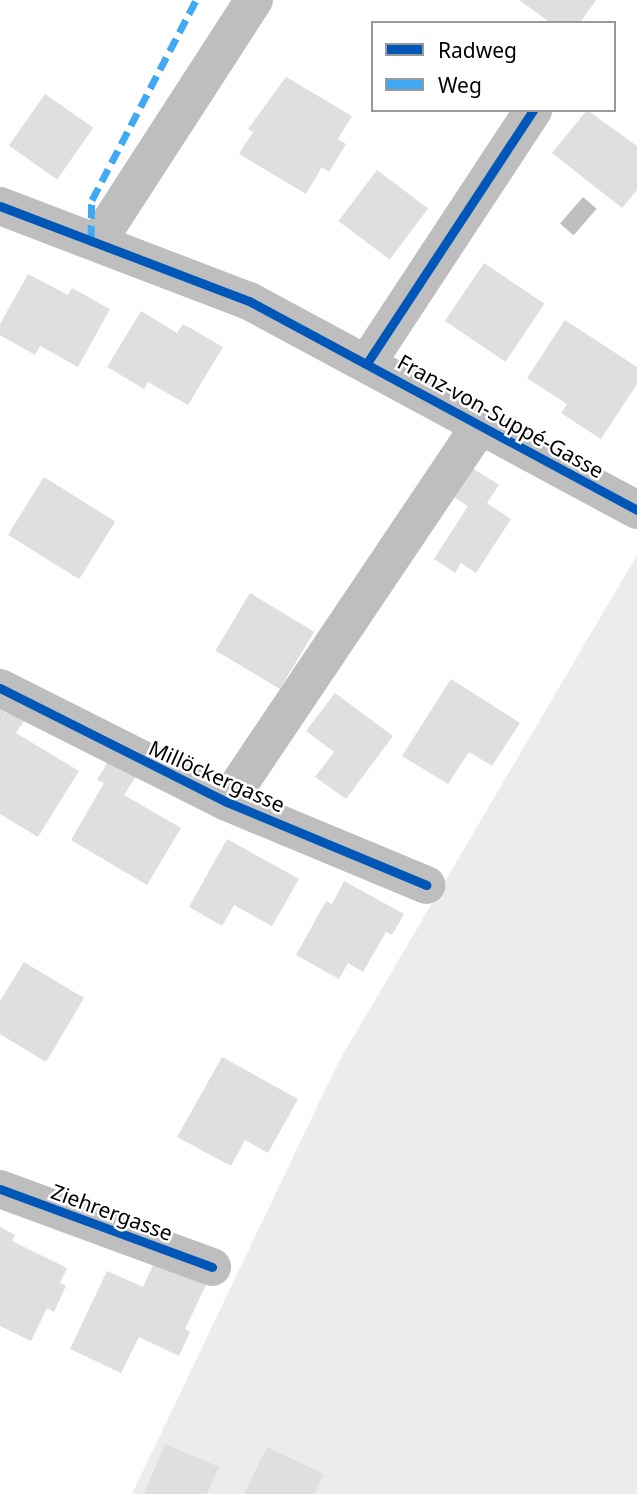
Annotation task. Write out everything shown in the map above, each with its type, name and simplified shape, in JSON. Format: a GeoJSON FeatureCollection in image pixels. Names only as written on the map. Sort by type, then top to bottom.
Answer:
{"type":"FeatureCollection","features":[{"type":"Feature","properties":{"kind":"street"},"geometry":{"type":"LineString","coordinates":[[98,241],[254,0]]}},
{"type":"Feature","properties":{"kind":"street"},"geometry":{"type":"LineString","coordinates":[[367,363],[532,112]]}},
{"type":"Feature","properties":{"kind":"street","name":"Franz-von-Suppé-Gasse"},"geometry":{"type":"LineString","coordinates":[[0,206],[98,241],[249,301],[637,510]]}},
{"type":"Feature","properties":{"kind":"street","name":"Millöckergasse"},"geometry":{"type":"LineString","coordinates":[[227,802],[480,425]]}},
{"type":"Feature","properties":{"kind":"street","name":"Millöckergasse"},"geometry":{"type":"LineString","coordinates":[[0,688],[227,802],[426,885]]}},
{"type":"Feature","properties":{"kind":"street","name":"Ziehrergasse"},"geometry":{"type":"LineString","coordinates":[[1,1192],[212,1267]]}},
{"type":"Feature","properties":{"kind":"shaded area"},"geometry":{"type":"Polygon","coordinates":[[[583,197],[597,209],[574,235],[560,223],[583,197]]]}},
{"type":"Feature","properties":{"kind":"shaded area"},"geometry":{"type":"Polygon","coordinates":[[[637,555],[637,1494],[132,1494],[338,1063],[637,555]]]}},
{"type":"Feature","properties":{"kind":"building"},"geometry":{"type":"Polygon","coordinates":[[[519,0],[596,0],[581,21],[548,21],[519,0]]]}},
{"type":"Feature","properties":{"kind":"building"},"geometry":{"type":"Polygon","coordinates":[[[286,77],[352,116],[338,139],[346,144],[329,172],[322,167],[306,194],[239,154],[253,132],[248,129],[286,77]]]}},
{"type":"Feature","properties":{"kind":"building"},"geometry":{"type":"Polygon","coordinates":[[[45,94],[93,128],[57,179],[9,146],[45,94]]]}},
{"type":"Feature","properties":{"kind":"building"},"geometry":{"type":"Polygon","coordinates":[[[585,112],[590,112],[637,146],[637,190],[622,208],[552,153],[585,112]]]}},
{"type":"Feature","properties":{"kind":"building"},"geometry":{"type":"Polygon","coordinates":[[[377,170],[428,209],[390,260],[338,221],[377,170]]]}},
{"type":"Feature","properties":{"kind":"building"},"geometry":{"type":"Polygon","coordinates":[[[484,263],[545,304],[505,362],[445,321],[484,263]]]}},
{"type":"Feature","properties":{"kind":"building"},"geometry":{"type":"Polygon","coordinates":[[[28,274],[68,295],[72,288],[110,309],[78,367],[40,346],[35,355],[0,335],[0,324],[28,274]]]}},
{"type":"Feature","properties":{"kind":"building"},"geometry":{"type":"Polygon","coordinates":[[[141,311],[177,333],[183,324],[223,347],[188,405],[148,382],[144,389],[107,367],[141,311]]]}},
{"type":"Feature","properties":{"kind":"building"},"geometry":{"type":"Polygon","coordinates":[[[565,320],[637,367],[637,384],[601,439],[561,413],[567,404],[527,378],[565,320]]]}},
{"type":"Feature","properties":{"kind":"building"},"geometry":{"type":"Polygon","coordinates":[[[469,466],[499,485],[487,503],[511,519],[476,573],[461,563],[455,573],[434,559],[468,506],[450,495],[469,466]]]}},
{"type":"Feature","properties":{"kind":"building"},"geometry":{"type":"Polygon","coordinates":[[[44,477],[115,522],[79,579],[8,535],[44,477]]]}},
{"type":"Feature","properties":{"kind":"building"},"geometry":{"type":"Polygon","coordinates":[[[250,593],[314,632],[280,689],[215,650],[250,593]]]}},
{"type":"Feature","properties":{"kind":"building"},"geometry":{"type":"Polygon","coordinates":[[[451,679],[520,723],[492,766],[469,752],[448,784],[402,756],[451,679]]]}},
{"type":"Feature","properties":{"kind":"building"},"geometry":{"type":"Polygon","coordinates":[[[335,693],[393,736],[346,799],[315,777],[334,752],[306,731],[335,693]]]}},
{"type":"Feature","properties":{"kind":"building"},"geometry":{"type":"Polygon","coordinates":[[[10,708],[26,718],[16,733],[79,771],[38,837],[0,814],[0,709],[7,714],[10,708]]]}},
{"type":"Feature","properties":{"kind":"building"},"geometry":{"type":"Polygon","coordinates":[[[109,760],[136,776],[124,795],[181,828],[147,885],[71,840],[104,783],[97,780],[109,760]]]}},
{"type":"Feature","properties":{"kind":"building"},"geometry":{"type":"Polygon","coordinates":[[[227,839],[299,879],[272,926],[234,905],[222,926],[189,907],[227,839]]]}},
{"type":"Feature","properties":{"kind":"building"},"geometry":{"type":"Polygon","coordinates":[[[344,881],[404,914],[392,935],[386,932],[363,972],[348,963],[339,979],[296,955],[326,901],[332,904],[344,881]]]}},
{"type":"Feature","properties":{"kind":"building"},"geometry":{"type":"Polygon","coordinates":[[[24,962],[84,998],[46,1062],[0,1034],[0,1001],[24,962]]]}},
{"type":"Feature","properties":{"kind":"building"},"geometry":{"type":"Polygon","coordinates":[[[222,1057],[298,1099],[268,1153],[245,1140],[231,1166],[177,1137],[222,1057]]]}},
{"type":"Feature","properties":{"kind":"building"},"geometry":{"type":"Polygon","coordinates":[[[0,1227],[15,1235],[12,1241],[67,1268],[60,1283],[66,1286],[54,1312],[47,1308],[31,1341],[0,1326],[0,1227]]]}},
{"type":"Feature","properties":{"kind":"building"},"geometry":{"type":"Polygon","coordinates":[[[155,1261],[206,1285],[185,1329],[190,1332],[179,1356],[139,1337],[121,1373],[70,1349],[107,1271],[143,1287],[155,1261]]]}},
{"type":"Feature","properties":{"kind":"building"},"geometry":{"type":"Polygon","coordinates":[[[165,1444],[219,1467],[207,1494],[144,1494],[165,1444]]]}},
{"type":"Feature","properties":{"kind":"building"},"geometry":{"type":"Polygon","coordinates":[[[267,1447],[324,1474],[314,1494],[244,1494],[267,1447]]]}},
{"type":"Feature","properties":{"kind":"marked path"},"geometry":{"type":"LineString","coordinates":[[91,239],[92,200],[196,0]]}},
{"type":"Feature","properties":{"kind":"cycle path"},"geometry":{"type":"LineString","coordinates":[[367,363],[532,112]]}},
{"type":"Feature","properties":{"kind":"cycle path"},"geometry":{"type":"LineString","coordinates":[[0,206],[249,301],[637,510]]}},
{"type":"Feature","properties":{"kind":"cycle path"},"geometry":{"type":"LineString","coordinates":[[0,688],[227,802],[426,885]]}},
{"type":"Feature","properties":{"kind":"cycle path"},"geometry":{"type":"LineString","coordinates":[[0,1189],[212,1267]]}}]}
